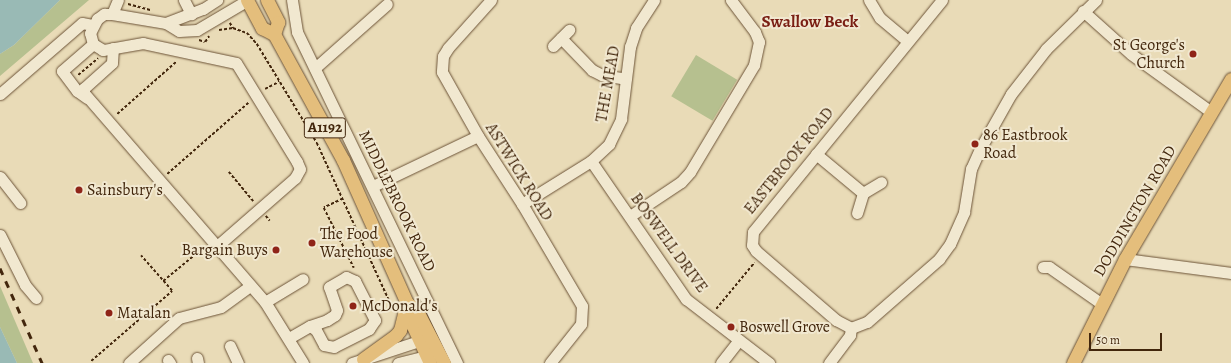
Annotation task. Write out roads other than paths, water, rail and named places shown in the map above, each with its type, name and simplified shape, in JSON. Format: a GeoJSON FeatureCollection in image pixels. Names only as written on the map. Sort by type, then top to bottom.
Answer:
{"type":"FeatureCollection","features":[{"type":"Feature","properties":{"kind":"main road"},"geometry":{"type":"LineString","coordinates":[[267,0],[278,22],[274,34]]}},
{"type":"Feature","properties":{"kind":"main road","name":"A1192"},"geometry":{"type":"LineString","coordinates":[[245,1],[262,28],[274,34],[343,160],[407,303]]}},
{"type":"Feature","properties":{"kind":"main road","name":"DODDINGTON ROAD"},"geometry":{"type":"LineString","coordinates":[[1072,363],[1125,259],[1231,79]]}},
{"type":"Feature","properties":{"kind":"main road"},"geometry":{"type":"LineString","coordinates":[[407,303],[412,324],[425,340],[435,359]]}},
{"type":"Feature","properties":{"kind":"main road"},"geometry":{"type":"LineString","coordinates":[[358,361],[398,332],[407,303]]}},
{"type":"Feature","properties":{"kind":"street"},"geometry":{"type":"LineString","coordinates":[[112,14],[118,0]]}},
{"type":"Feature","properties":{"kind":"street"},"geometry":{"type":"LineString","coordinates":[[184,0],[191,14]]}},
{"type":"Feature","properties":{"kind":"street"},"geometry":{"type":"LineString","coordinates":[[93,44],[90,33],[92,25],[104,14],[166,22],[191,14],[217,0]]}},
{"type":"Feature","properties":{"kind":"street","name":"MIDDLEBROOK ROAD"},"geometry":{"type":"LineString","coordinates":[[292,0],[297,32],[458,363]]}},
{"type":"Feature","properties":{"kind":"street","name":"ASTWICK ROAD"},"geometry":{"type":"LineString","coordinates":[[491,0],[448,48],[442,64],[445,80],[478,136],[522,204],[582,306],[581,324],[550,363]]}},
{"type":"Feature","properties":{"kind":"street","name":"THE MEAD"},"geometry":{"type":"LineString","coordinates":[[522,204],[591,161],[608,144],[617,130],[624,103],[630,47],[636,28],[654,0]]}},
{"type":"Feature","properties":{"kind":"street"},"geometry":{"type":"LineString","coordinates":[[630,216],[681,182],[690,172],[754,65],[759,42],[756,32],[731,0]]}},
{"type":"Feature","properties":{"kind":"street"},"geometry":{"type":"LineString","coordinates":[[868,0],[880,18],[907,41]]}},
{"type":"Feature","properties":{"kind":"street","name":"EASTBROOK ROAD"},"geometry":{"type":"LineString","coordinates":[[851,328],[836,320],[761,255],[752,245],[751,238],[756,225],[942,0]]}},
{"type":"Feature","properties":{"kind":"street"},"geometry":{"type":"LineString","coordinates":[[829,363],[850,334],[851,328],[867,322],[939,259],[950,244],[960,225],[971,169],[980,149],[1028,71],[1083,11],[1096,0]]}},
{"type":"Feature","properties":{"kind":"street"},"geometry":{"type":"LineString","coordinates":[[166,22],[179,31],[197,30],[245,1]]}},
{"type":"Feature","properties":{"kind":"street"},"geometry":{"type":"LineString","coordinates":[[315,68],[387,4]]}},
{"type":"Feature","properties":{"kind":"street"},"geometry":{"type":"LineString","coordinates":[[1083,11],[1131,54],[1211,112]]}},
{"type":"Feature","properties":{"kind":"street"},"geometry":{"type":"LineString","coordinates":[[0,94],[82,23],[92,25]]}},
{"type":"Feature","properties":{"kind":"street"},"geometry":{"type":"LineString","coordinates":[[570,30],[557,42],[592,70],[602,75],[626,79]]}},
{"type":"Feature","properties":{"kind":"street"},"geometry":{"type":"LineString","coordinates":[[93,44],[108,49],[143,43],[236,63],[257,95],[300,169],[295,178],[260,209],[213,244]]}},
{"type":"Feature","properties":{"kind":"street"},"geometry":{"type":"LineString","coordinates":[[91,101],[62,71],[93,44]]}},
{"type":"Feature","properties":{"kind":"street"},"geometry":{"type":"LineString","coordinates":[[108,49],[112,63],[83,90],[158,181],[265,302],[304,363]]}},
{"type":"Feature","properties":{"kind":"street"},"geometry":{"type":"LineString","coordinates":[[373,186],[478,136]]}},
{"type":"Feature","properties":{"kind":"street"},"geometry":{"type":"LineString","coordinates":[[816,154],[863,193]]}},
{"type":"Feature","properties":{"kind":"street","name":"BOSWELL DRIVE"},"geometry":{"type":"LineString","coordinates":[[591,161],[686,299],[769,363]]}},
{"type":"Feature","properties":{"kind":"street"},"geometry":{"type":"LineString","coordinates":[[0,177],[20,203]]}},
{"type":"Feature","properties":{"kind":"street"},"geometry":{"type":"LineString","coordinates":[[856,212],[863,193],[881,182]]}},
{"type":"Feature","properties":{"kind":"street"},"geometry":{"type":"LineString","coordinates":[[0,235],[25,285],[36,298]]}},
{"type":"Feature","properties":{"kind":"street"},"geometry":{"type":"LineString","coordinates":[[1125,259],[1231,273]]}},
{"type":"Feature","properties":{"kind":"street"},"geometry":{"type":"LineString","coordinates":[[1043,267],[1049,267],[1102,304]]}},
{"type":"Feature","properties":{"kind":"street"},"geometry":{"type":"LineString","coordinates":[[289,338],[310,326],[335,314],[337,310],[329,288],[346,277],[355,281],[375,320],[369,329],[334,347],[324,345],[316,330],[310,326]]}},
{"type":"Feature","properties":{"kind":"street"},"geometry":{"type":"LineString","coordinates":[[265,302],[302,278]]}},
{"type":"Feature","properties":{"kind":"street"},"geometry":{"type":"LineString","coordinates":[[129,363],[179,318],[221,307],[250,286]]}},
{"type":"Feature","properties":{"kind":"street"},"geometry":{"type":"LineString","coordinates":[[358,361],[425,340]]}},
{"type":"Feature","properties":{"kind":"street"},"geometry":{"type":"LineString","coordinates":[[721,363],[739,340]]}},
{"type":"Feature","properties":{"kind":"street"},"geometry":{"type":"LineString","coordinates":[[230,346],[238,363]]}},
{"type":"Feature","properties":{"kind":"street"},"geometry":{"type":"LineString","coordinates":[[398,363],[435,359]]}},
{"type":"Feature","properties":{"kind":"water"},"geometry":{"type":"Polygon","coordinates":[[[0,0],[60,0],[14,45],[0,54],[0,0]]]}},
{"type":"Feature","properties":{"kind":"water"},"geometry":{"type":"Polygon","coordinates":[[[0,327],[17,363],[0,363],[0,327]]]}},
{"type":"Feature","properties":{"kind":"railway"},"geometry":{"type":"LineString","coordinates":[[0,268],[42,363]]}},
{"type":"Feature","properties":{"kind":"place","name":"St George's Church"},"geometry":{"type":"Point","coordinates":[1193,54]}},
{"type":"Feature","properties":{"kind":"place","name":"86 Eastbrook Road"},"geometry":{"type":"Point","coordinates":[975,144]}},
{"type":"Feature","properties":{"kind":"place","name":"Sainsbury's"},"geometry":{"type":"Point","coordinates":[79,190]}},
{"type":"Feature","properties":{"kind":"place","name":"The Food Warehouse"},"geometry":{"type":"Point","coordinates":[312,243]}},
{"type":"Feature","properties":{"kind":"place","name":"Bargain Buys"},"geometry":{"type":"Point","coordinates":[276,250]}},
{"type":"Feature","properties":{"kind":"place","name":"McDonald's"},"geometry":{"type":"Point","coordinates":[353,306]}},
{"type":"Feature","properties":{"kind":"place","name":"Matalan"},"geometry":{"type":"Point","coordinates":[109,313]}},
{"type":"Feature","properties":{"kind":"place","name":"Boswell Grove"},"geometry":{"type":"Point","coordinates":[731,327]}},
{"type":"Feature","properties":{"kind":"district","name":"Swallow Beck"},"geometry":{"type":"Point","coordinates":[810,22]}}]}
